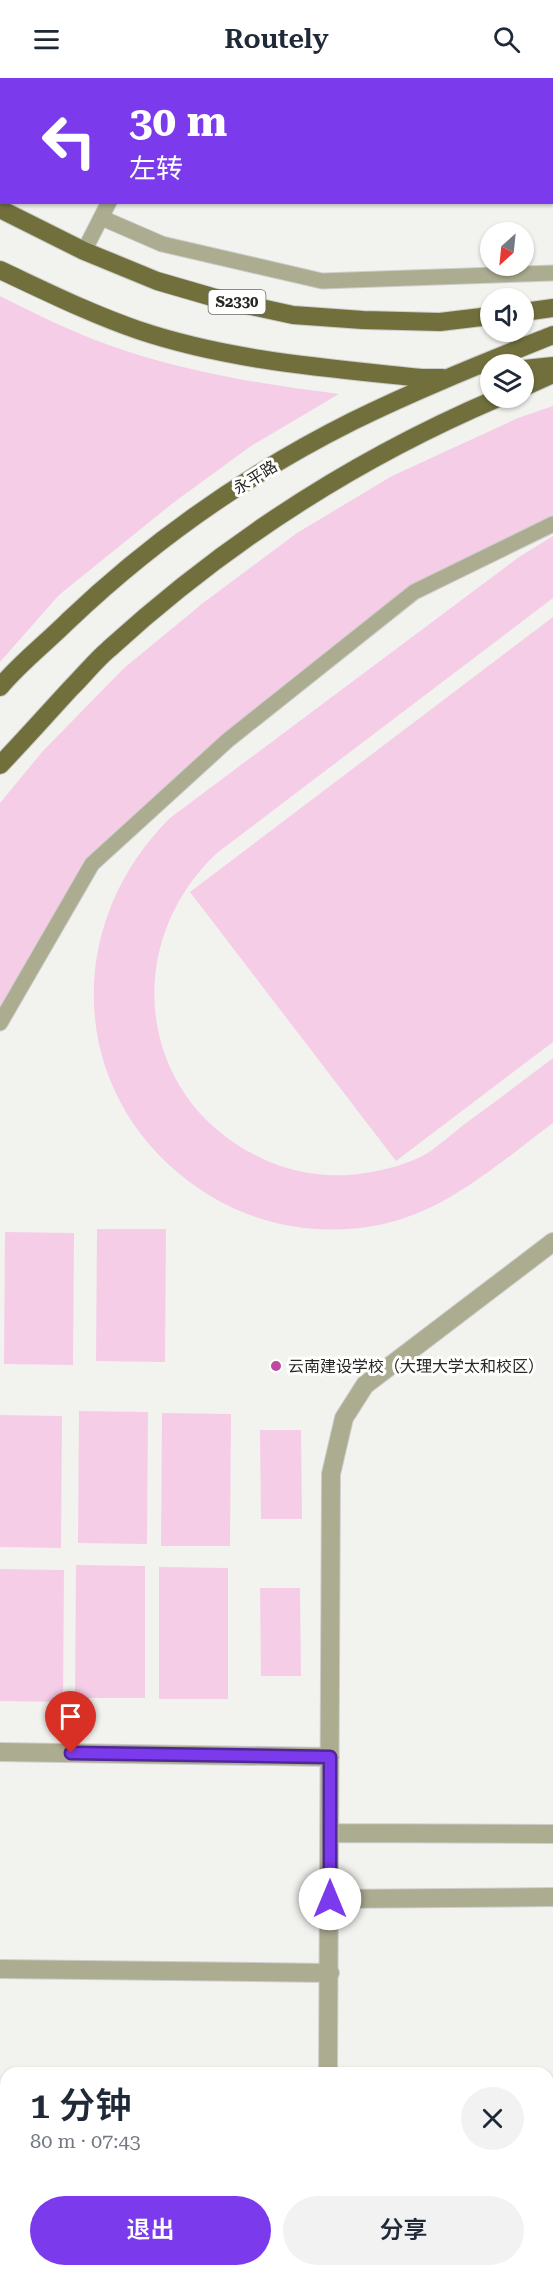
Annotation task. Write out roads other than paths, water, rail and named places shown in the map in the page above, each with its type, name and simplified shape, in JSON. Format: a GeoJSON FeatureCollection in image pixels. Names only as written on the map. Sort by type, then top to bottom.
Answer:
{"type":"FeatureCollection","features":[{"type":"Feature","properties":{"kind":"main road","name":"S2330"},"geometry":{"type":"LineString","coordinates":[[0,209],[84,251],[157,281],[219,299],[293,315],[363,320],[440,322],[480,317]]}},
{"type":"Feature","properties":{"kind":"main road"},"geometry":{"type":"LineString","coordinates":[[0,270],[137,330],[185,344],[287,364],[422,378],[480,374]]}},
{"type":"Feature","properties":{"kind":"main road"},"geometry":{"type":"LineString","coordinates":[[534,311],[553,308]]}},
{"type":"Feature","properties":{"kind":"main road","name":"永平路"},"geometry":{"type":"LineString","coordinates":[[0,687],[82,608],[125,571],[214,503],[309,444],[354,420],[553,335]]}},
{"type":"Feature","properties":{"kind":"main road"},"geometry":{"type":"LineString","coordinates":[[534,368],[553,366]]}},
{"type":"Feature","properties":{"kind":"main road"},"geometry":{"type":"LineString","coordinates":[[534,383],[553,374]]}},
{"type":"Feature","properties":{"kind":"main road"},"geometry":{"type":"LineString","coordinates":[[0,765],[107,650],[167,598],[230,550],[328,484],[480,405]]}},
{"type":"Feature","properties":{"kind":"street"},"geometry":{"type":"LineString","coordinates":[[328,2067],[332,1474],[344,1418],[365,1385],[553,1242]]}},
{"type":"Feature","properties":{"kind":"street"},"geometry":{"type":"LineString","coordinates":[[0,1752],[330,1757]]}},
{"type":"Feature","properties":{"kind":"street"},"geometry":{"type":"LineString","coordinates":[[330,1833],[553,1834]]}},
{"type":"Feature","properties":{"kind":"street"},"geometry":{"type":"LineString","coordinates":[[330,1899],[553,1897]]}},
{"type":"Feature","properties":{"kind":"street"},"geometry":{"type":"LineString","coordinates":[[0,1969],[330,1973]]}},
{"type":"Feature","properties":{"kind":"lane"},"geometry":{"type":"LineString","coordinates":[[84,251],[108,204]]}},
{"type":"Feature","properties":{"kind":"lane"},"geometry":{"type":"LineString","coordinates":[[102,218],[162,244],[322,281],[553,273]]}},
{"type":"Feature","properties":{"kind":"lane"},"geometry":{"type":"LineString","coordinates":[[0,1023],[92,864],[219,748],[414,592],[553,524]]}},
{"type":"Feature","properties":{"kind":"place","name":"云南建设学校（大理大学太和校区）"},"geometry":{"type":"Point","coordinates":[276,1366]}}]}
